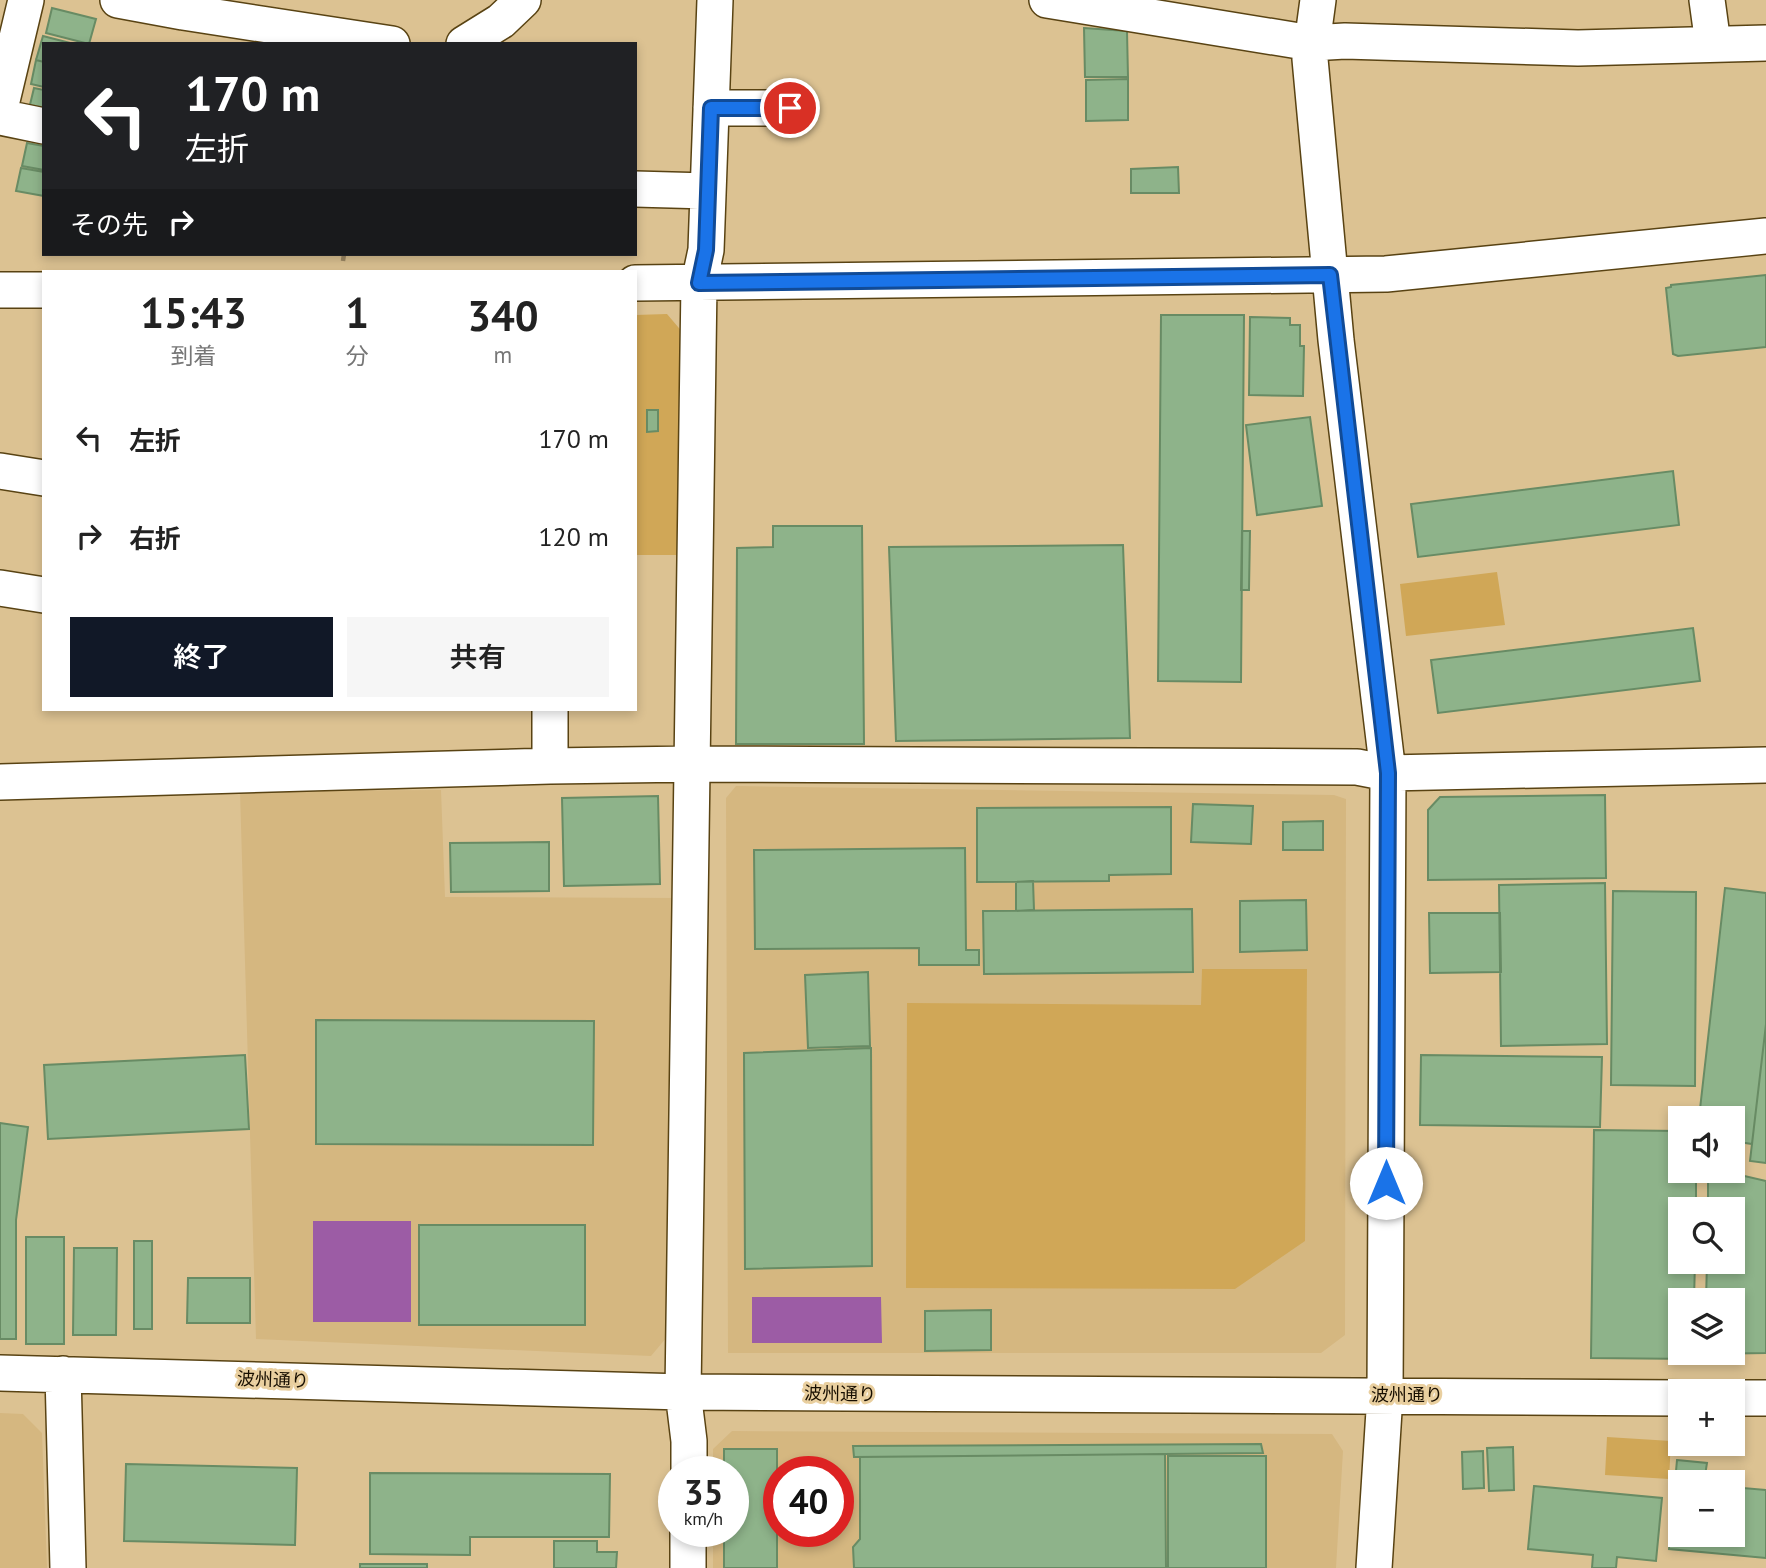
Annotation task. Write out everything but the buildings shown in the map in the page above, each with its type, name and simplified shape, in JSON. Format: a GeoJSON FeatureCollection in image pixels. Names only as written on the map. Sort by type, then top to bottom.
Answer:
{"type":"FeatureCollection","features":[{"type":"Feature","properties":{"kind":"street"},"geometry":{"type":"LineString","coordinates":[[0,109],[26,0]]}},
{"type":"Feature","properties":{"kind":"street"},"geometry":{"type":"LineString","coordinates":[[118,0],[378,42]]}},
{"type":"Feature","properties":{"kind":"street"},"geometry":{"type":"LineString","coordinates":[[467,42],[501,21],[523,0]]}},
{"type":"Feature","properties":{"kind":"street"},"geometry":{"type":"LineString","coordinates":[[690,1456],[683,1392],[699,283],[706,250],[715,0]]}},
{"type":"Feature","properties":{"kind":"street"},"geometry":{"type":"LineString","coordinates":[[1047,0],[1311,43],[1345,41],[1578,48],[1766,43]]}},
{"type":"Feature","properties":{"kind":"street"},"geometry":{"type":"LineString","coordinates":[[1318,0],[1310,58],[1330,275],[1388,773],[1385,1395],[1374,1568]]}},
{"type":"Feature","properties":{"kind":"street"},"geometry":{"type":"LineString","coordinates":[[1707,0],[1713,44]]}},
{"type":"Feature","properties":{"kind":"street"},"geometry":{"type":"LineString","coordinates":[[711,108],[790,108]]}},
{"type":"Feature","properties":{"kind":"street"},"geometry":{"type":"LineString","coordinates":[[0,117],[42,126]]}},
{"type":"Feature","properties":{"kind":"street"},"geometry":{"type":"LineString","coordinates":[[637,189],[708,191]]}},
{"type":"Feature","properties":{"kind":"street"},"geometry":{"type":"LineString","coordinates":[[637,283],[1386,274],[1766,236]]}},
{"type":"Feature","properties":{"kind":"street"},"geometry":{"type":"LineString","coordinates":[[0,290],[42,290]]}},
{"type":"Feature","properties":{"kind":"street"},"geometry":{"type":"LineString","coordinates":[[0,471],[42,478]]}},
{"type":"Feature","properties":{"kind":"street"},"geometry":{"type":"LineString","coordinates":[[0,588],[42,595]]}},
{"type":"Feature","properties":{"kind":"street"},"geometry":{"type":"LineString","coordinates":[[550,711],[550,766]]}},
{"type":"Feature","properties":{"kind":"street"},"geometry":{"type":"LineString","coordinates":[[0,782],[692,764],[1343,767],[1388,773],[1766,765]]}},
{"type":"Feature","properties":{"kind":"street","name":"波州通り"},"geometry":{"type":"LineString","coordinates":[[0,1373],[683,1392],[1668,1398]]}},
{"type":"Feature","properties":{"kind":"street"},"geometry":{"type":"LineString","coordinates":[[63,1374],[68,1568]]}},
{"type":"Feature","properties":{"kind":"street"},"geometry":{"type":"LineString","coordinates":[[1745,1398],[1766,1398]]}},
{"type":"Feature","properties":{"kind":"street"},"geometry":{"type":"LineString","coordinates":[[688,1547],[688,1568]]}},
{"type":"Feature","properties":{"kind":"path"},"geometry":{"type":"LineString","coordinates":[[343,261],[344,256]]}},
{"type":"Feature","properties":{"kind":"shaded area"},"geometry":{"type":"Polygon","coordinates":[[[667,314],[684,334],[682,555],[637,555],[637,315],[667,314]]]}},
{"type":"Feature","properties":{"kind":"shaded area"},"geometry":{"type":"Polygon","coordinates":[[[1497,572],[1505,625],[1406,636],[1400,584],[1497,572]]]}},
{"type":"Feature","properties":{"kind":"shaded area"},"geometry":{"type":"Polygon","coordinates":[[[736,786],[1334,795],[1346,799],[1345,1335],[1321,1353],[728,1353],[726,798],[736,786]]]}},
{"type":"Feature","properties":{"kind":"shaded area"},"geometry":{"type":"Polygon","coordinates":[[[441,790],[445,897],[680,898],[672,1331],[651,1356],[256,1339],[240,791],[441,790]]]}},
{"type":"Feature","properties":{"kind":"shaded area"},"geometry":{"type":"Polygon","coordinates":[[[1202,969],[1307,969],[1305,1241],[1235,1289],[906,1288],[907,1003],[1201,1005],[1202,969]]]}},
{"type":"Feature","properties":{"kind":"shaded area"},"geometry":{"type":"Polygon","coordinates":[[[313,1221],[411,1221],[411,1322],[313,1322],[313,1221]]]}},
{"type":"Feature","properties":{"kind":"shaded area"},"geometry":{"type":"Polygon","coordinates":[[[752,1297],[881,1297],[882,1343],[752,1343],[752,1297]]]}},
{"type":"Feature","properties":{"kind":"shaded area"},"geometry":{"type":"Polygon","coordinates":[[[0,1413],[23,1414],[42,1433],[47,1568],[0,1568],[0,1413]]]}},
{"type":"Feature","properties":{"kind":"shaded area"},"geometry":{"type":"Polygon","coordinates":[[[732,1431],[1332,1434],[1343,1451],[1336,1568],[713,1568],[713,1547],[749,1547],[749,1456],[713,1456],[713,1449],[732,1431]]]}},
{"type":"Feature","properties":{"kind":"shaded area"},"geometry":{"type":"Polygon","coordinates":[[[1607,1437],[1668,1441],[1668,1456],[1670,1456],[1668,1479],[1605,1475],[1607,1437]]]}},
{"type":"Feature","properties":{"kind":"route"},"geometry":{"type":"LineString","coordinates":[[790,108],[711,108],[706,250],[699,283],[1330,275],[1388,773],[1386,1183]]}}]}
